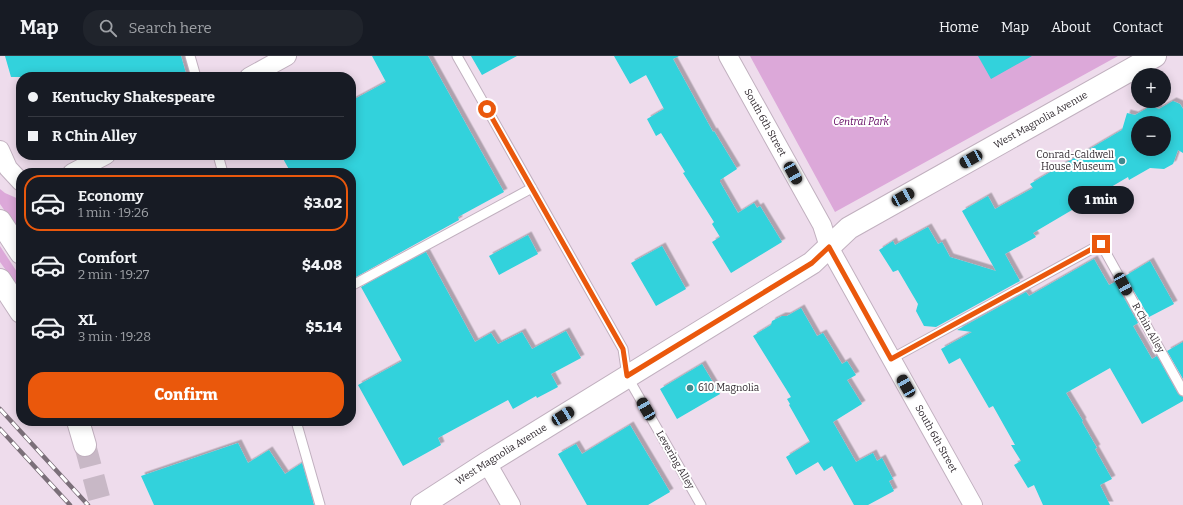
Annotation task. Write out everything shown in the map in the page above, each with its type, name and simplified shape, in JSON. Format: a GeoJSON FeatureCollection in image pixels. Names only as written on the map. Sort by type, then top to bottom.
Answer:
{"type":"FeatureCollection","features":[{"type":"Feature","properties":{"kind":"street"},"geometry":{"type":"LineString","coordinates":[[258,72],[287,56]]}},
{"type":"Feature","properties":{"kind":"street","name":"South 6th Street"},"geometry":{"type":"LineString","coordinates":[[728,56],[822,226],[829,247],[973,505]]}},
{"type":"Feature","properties":{"kind":"street","name":"West Magnolia Avenue"},"geometry":{"type":"LineString","coordinates":[[422,505],[627,376],[812,263],[849,228],[1155,56]]}},
{"type":"Feature","properties":{"kind":"street"},"geometry":{"type":"LineString","coordinates":[[0,150],[8,168],[16,177]]}},
{"type":"Feature","properties":{"kind":"street"},"geometry":{"type":"LineString","coordinates":[[81,168],[97,160]]}},
{"type":"Feature","properties":{"kind":"street"},"geometry":{"type":"LineString","coordinates":[[0,221],[16,245]]}},
{"type":"Feature","properties":{"kind":"street"},"geometry":{"type":"LineString","coordinates":[[0,280],[16,304]]}},
{"type":"Feature","properties":{"kind":"street"},"geometry":{"type":"LineString","coordinates":[[79,426],[85,445]]}},
{"type":"Feature","properties":{"kind":"street"},"geometry":{"type":"LineString","coordinates":[[487,463],[511,505]]}},
{"type":"Feature","properties":{"kind":"lane"},"geometry":{"type":"LineString","coordinates":[[190,56],[195,72]]}},
{"type":"Feature","properties":{"kind":"lane","name":"Levering Alley"},"geometry":{"type":"LineString","coordinates":[[457,56],[623,349],[627,376],[701,505]]}},
{"type":"Feature","properties":{"kind":"lane"},"geometry":{"type":"LineString","coordinates":[[356,283],[532,188]]}},
{"type":"Feature","properties":{"kind":"lane","name":"R Chin Alley"},"geometry":{"type":"LineString","coordinates":[[891,359],[1101,244],[1183,391]]}},
{"type":"Feature","properties":{"kind":"lane"},"geometry":{"type":"LineString","coordinates":[[297,426],[320,505]]}},
{"type":"Feature","properties":{"kind":"green space","name":"Central Park"},"geometry":{"type":"Polygon","coordinates":[[[750,56],[1118,56],[835,212],[750,56]]]}},
{"type":"Feature","properties":{"kind":"green space"},"geometry":{"type":"Polygon","coordinates":[[[0,189],[16,198],[16,227],[0,204],[0,189]]]}},
{"type":"Feature","properties":{"kind":"green space"},"geometry":{"type":"Polygon","coordinates":[[[0,246],[16,270],[16,284],[0,262],[0,246]]]}},
{"type":"Feature","properties":{"kind":"building"},"geometry":{"type":"Polygon","coordinates":[[[5,56],[181,56],[186,72],[16,72],[16,77],[11,77],[5,56]]]}},
{"type":"Feature","properties":{"kind":"building"},"geometry":{"type":"Polygon","coordinates":[[[372,56],[428,56],[504,192],[458,217],[459,220],[356,277],[356,168],[288,168],[284,160],[356,160],[356,98],[386,82],[372,56]]]}},
{"type":"Feature","properties":{"kind":"building"},"geometry":{"type":"Polygon","coordinates":[[[471,56],[517,56],[482,75],[471,56]]]}},
{"type":"Feature","properties":{"kind":"building"},"geometry":{"type":"Polygon","coordinates":[[[614,56],[679,56],[673,59],[713,132],[714,131],[737,169],[720,180],[720,182],[738,213],[754,203],[757,208],[760,206],[782,242],[731,273],[712,242],[720,237],[712,224],[714,222],[683,173],[685,172],[661,133],[656,136],[647,119],[664,109],[646,75],[630,84],[614,56]]]}},
{"type":"Feature","properties":{"kind":"building"},"geometry":{"type":"Polygon","coordinates":[[[978,56],[1032,56],[991,79],[978,56]]]}},
{"type":"Feature","properties":{"kind":"building"},"geometry":{"type":"Polygon","coordinates":[[[1173,101],[1180,104],[1183,109],[1183,153],[1178,150],[1173,164],[1164,169],[1150,168],[1129,180],[1128,177],[1033,233],[1036,237],[1005,254],[1020,281],[936,327],[924,326],[916,311],[918,304],[898,270],[893,272],[879,250],[893,241],[895,245],[928,227],[938,244],[942,242],[950,257],[996,271],[962,211],[988,196],[995,209],[1033,188],[1030,184],[1122,130],[1127,113],[1135,115],[1147,108],[1171,108],[1171,102],[1173,101]]]}},
{"type":"Feature","properties":{"kind":"building"},"geometry":{"type":"Polygon","coordinates":[[[528,235],[538,254],[499,275],[489,256],[528,235]]]}},
{"type":"Feature","properties":{"kind":"building"},"geometry":{"type":"Polygon","coordinates":[[[662,246],[686,289],[656,306],[631,263],[662,246]]]}},
{"type":"Feature","properties":{"kind":"building"},"geometry":{"type":"Polygon","coordinates":[[[426,252],[475,342],[491,333],[498,344],[522,332],[532,349],[566,331],[581,358],[551,374],[558,387],[537,398],[536,396],[513,409],[508,400],[438,438],[441,445],[403,466],[358,385],[402,361],[361,287],[426,252]]]}},
{"type":"Feature","properties":{"kind":"building"},"geometry":{"type":"Polygon","coordinates":[[[1094,259],[1109,285],[1115,282],[1138,323],[1133,326],[1152,359],[1157,356],[1178,394],[1183,397],[1183,401],[1142,424],[1110,368],[1066,393],[1083,421],[1082,422],[1097,448],[1095,449],[1112,479],[1100,485],[1110,505],[1043,505],[1034,485],[1028,488],[1014,465],[1021,461],[1011,445],[1015,445],[993,406],[989,408],[960,358],[949,364],[941,349],[972,332],[957,330],[1026,292],[1029,296],[1094,259]]]}},
{"type":"Feature","properties":{"kind":"building"},"geometry":{"type":"Polygon","coordinates":[[[1150,261],[1174,304],[1149,317],[1125,276],[1150,261]]]}},
{"type":"Feature","properties":{"kind":"building"},"geometry":{"type":"Polygon","coordinates":[[[801,308],[817,336],[823,333],[842,364],[847,361],[856,375],[847,380],[862,404],[833,422],[856,462],[873,453],[877,461],[882,458],[893,479],[889,481],[894,491],[868,505],[854,505],[832,466],[824,471],[818,462],[796,475],[786,457],[810,442],[789,405],[790,404],[787,399],[791,397],[753,336],[771,325],[772,321],[782,316],[787,316],[801,308]]]}},
{"type":"Feature","properties":{"kind":"building"},"geometry":{"type":"Polygon","coordinates":[[[1183,342],[1183,379],[1167,351],[1183,342]]]}},
{"type":"Feature","properties":{"kind":"building"},"geometry":{"type":"Polygon","coordinates":[[[702,364],[720,394],[677,419],[660,389],[702,364]]]}},
{"type":"Feature","properties":{"kind":"building"},"geometry":{"type":"Polygon","coordinates":[[[630,425],[670,492],[648,505],[587,505],[558,454],[576,444],[582,454],[630,425]]]}},
{"type":"Feature","properties":{"kind":"building"},"geometry":{"type":"Polygon","coordinates":[[[238,443],[248,463],[269,450],[285,474],[302,463],[314,505],[154,505],[141,476],[238,443]]]}},
{"type":"Feature","properties":{"kind":"tunnel"},"geometry":{"type":"LineString","coordinates":[[85,445],[101,505]]}},
{"type":"Feature","properties":{"kind":"railway"},"geometry":{"type":"LineString","coordinates":[[0,409],[88,505]]}},
{"type":"Feature","properties":{"kind":"railway"},"geometry":{"type":"LineString","coordinates":[[0,429],[70,505]]}},
{"type":"Feature","properties":{"kind":"place","name":"Conrad-Caldwell House Museum"},"geometry":{"type":"Point","coordinates":[1122,161]}},
{"type":"Feature","properties":{"kind":"place","name":"610 Magnolia"},"geometry":{"type":"Point","coordinates":[690,388]}},
{"type":"Feature","properties":{"kind":"route"},"geometry":{"type":"LineString","coordinates":[[487,109],[623,349],[627,376],[812,263],[829,247],[891,359],[1101,244]]}}]}
